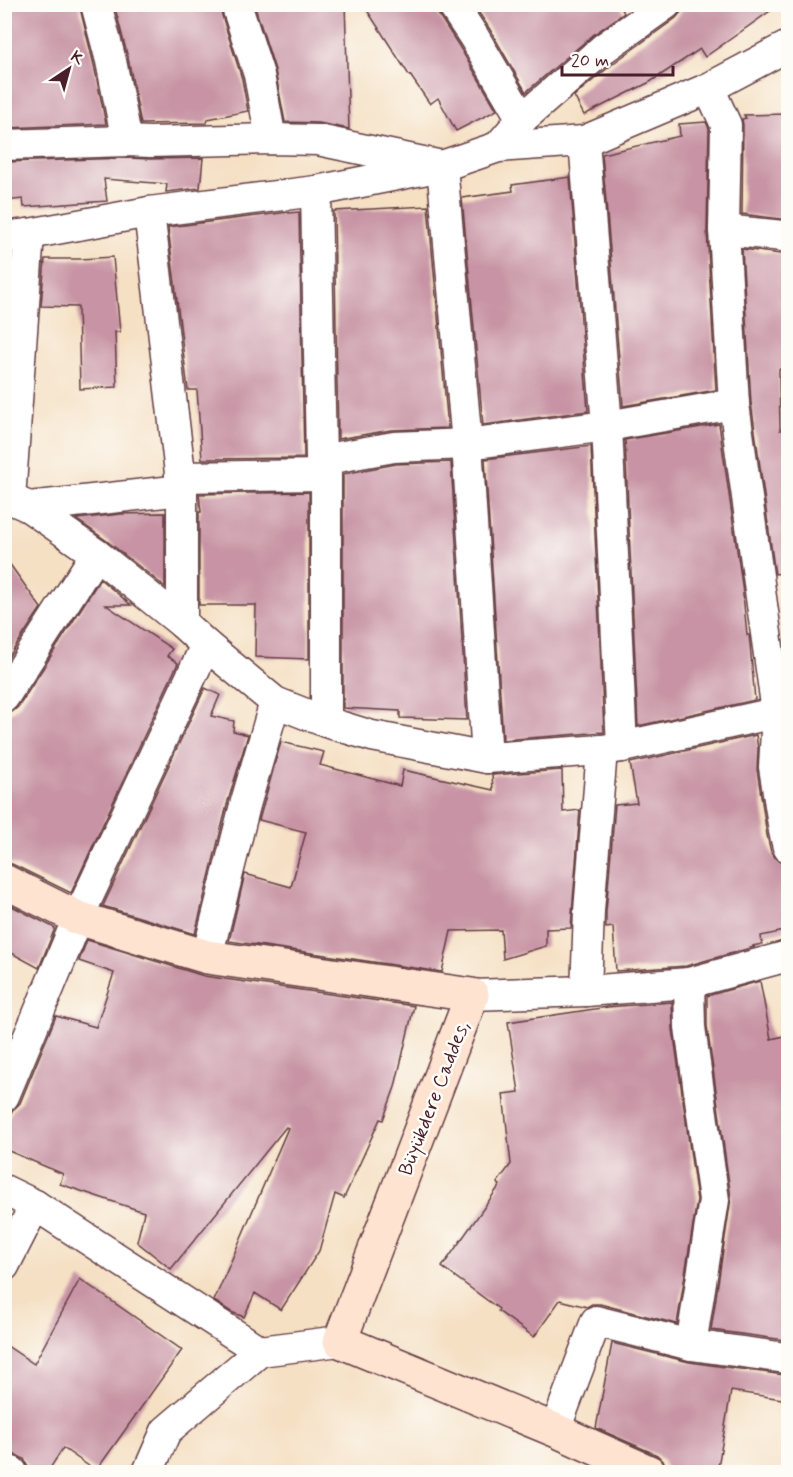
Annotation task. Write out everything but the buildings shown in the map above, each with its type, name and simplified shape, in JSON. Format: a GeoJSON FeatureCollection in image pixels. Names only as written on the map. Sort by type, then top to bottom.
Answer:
{"type":"FeatureCollection","features":[{"type":"Feature","properties":{"kind":"street"},"geometry":{"type":"LineString","coordinates":[[96,4],[111,61],[127,141]]}},
{"type":"Feature","properties":{"kind":"street"},"geometry":{"type":"LineString","coordinates":[[236,4],[259,75],[271,139]]}},
{"type":"Feature","properties":{"kind":"street"},"geometry":{"type":"LineString","coordinates":[[452,4],[522,119]]}},
{"type":"Feature","properties":{"kind":"street"},"geometry":{"type":"LineString","coordinates":[[498,147],[522,119],[604,48],[657,7]]}},
{"type":"Feature","properties":{"kind":"street"},"geometry":{"type":"LineString","coordinates":[[15,501],[17,236],[149,212],[316,191],[442,166],[498,147],[584,141],[709,88],[789,46]]}},
{"type":"Feature","properties":{"kind":"street"},"geometry":{"type":"LineString","coordinates":[[709,88],[726,124],[724,230],[734,404],[783,711],[774,767],[789,847]]}},
{"type":"Feature","properties":{"kind":"street"},"geometry":{"type":"LineString","coordinates":[[4,145],[127,141],[318,140],[442,166]]}},
{"type":"Feature","properties":{"kind":"street"},"geometry":{"type":"LineString","coordinates":[[584,141],[607,426],[612,748],[589,911],[586,991]]}},
{"type":"Feature","properties":{"kind":"street"},"geometry":{"type":"LineString","coordinates":[[442,166],[467,444],[487,758]]}},
{"type":"Feature","properties":{"kind":"street"},"geometry":{"type":"LineString","coordinates":[[316,191],[324,467],[326,722]]}},
{"type":"Feature","properties":{"kind":"street"},"geometry":{"type":"LineString","coordinates":[[149,212],[181,483],[182,622]]}},
{"type":"Feature","properties":{"kind":"street"},"geometry":{"type":"LineString","coordinates":[[724,230],[789,238]]}},
{"type":"Feature","properties":{"kind":"street"},"geometry":{"type":"LineString","coordinates":[[15,501],[324,467],[394,447],[467,444],[607,426],[734,404]]}},
{"type":"Feature","properties":{"kind":"street"},"geometry":{"type":"LineString","coordinates":[[15,501],[96,554],[182,622],[275,702],[326,722],[372,736],[487,758],[612,748],[783,711]]}},
{"type":"Feature","properties":{"kind":"street"},"geometry":{"type":"LineString","coordinates":[[4,697],[96,554]]}},
{"type":"Feature","properties":{"kind":"street"},"geometry":{"type":"LineString","coordinates":[[4,1096],[78,918],[206,645]]}},
{"type":"Feature","properties":{"kind":"street"},"geometry":{"type":"LineString","coordinates":[[207,957],[244,806],[275,702]]}},
{"type":"Feature","properties":{"kind":"street","name":"Büyükdere Caddes,"},"geometry":{"type":"LineString","coordinates":[[4,881],[78,918],[207,957],[472,995],[340,1341]]}},
{"type":"Feature","properties":{"kind":"street"},"geometry":{"type":"LineString","coordinates":[[472,995],[586,991],[689,983],[789,956]]}},
{"type":"Feature","properties":{"kind":"street"},"geometry":{"type":"LineString","coordinates":[[689,983],[690,1027],[714,1200],[691,1345]]}},
{"type":"Feature","properties":{"kind":"street"},"geometry":{"type":"LineString","coordinates":[[4,1190],[35,1205],[260,1351]]}},
{"type":"Feature","properties":{"kind":"street"},"geometry":{"type":"LineString","coordinates":[[4,1266],[35,1205]]}},
{"type":"Feature","properties":{"kind":"street"},"geometry":{"type":"LineString","coordinates":[[555,1430],[596,1321],[691,1345],[789,1357]]}},
{"type":"Feature","properties":{"kind":"street"},"geometry":{"type":"LineString","coordinates":[[148,1473],[166,1431],[260,1351],[340,1341],[555,1430],[649,1473]]}},
{"type":"Feature","properties":{"kind":"street"},"geometry":{"type":"LineString","coordinates":[[4,1470],[12,1473]]}}]}
